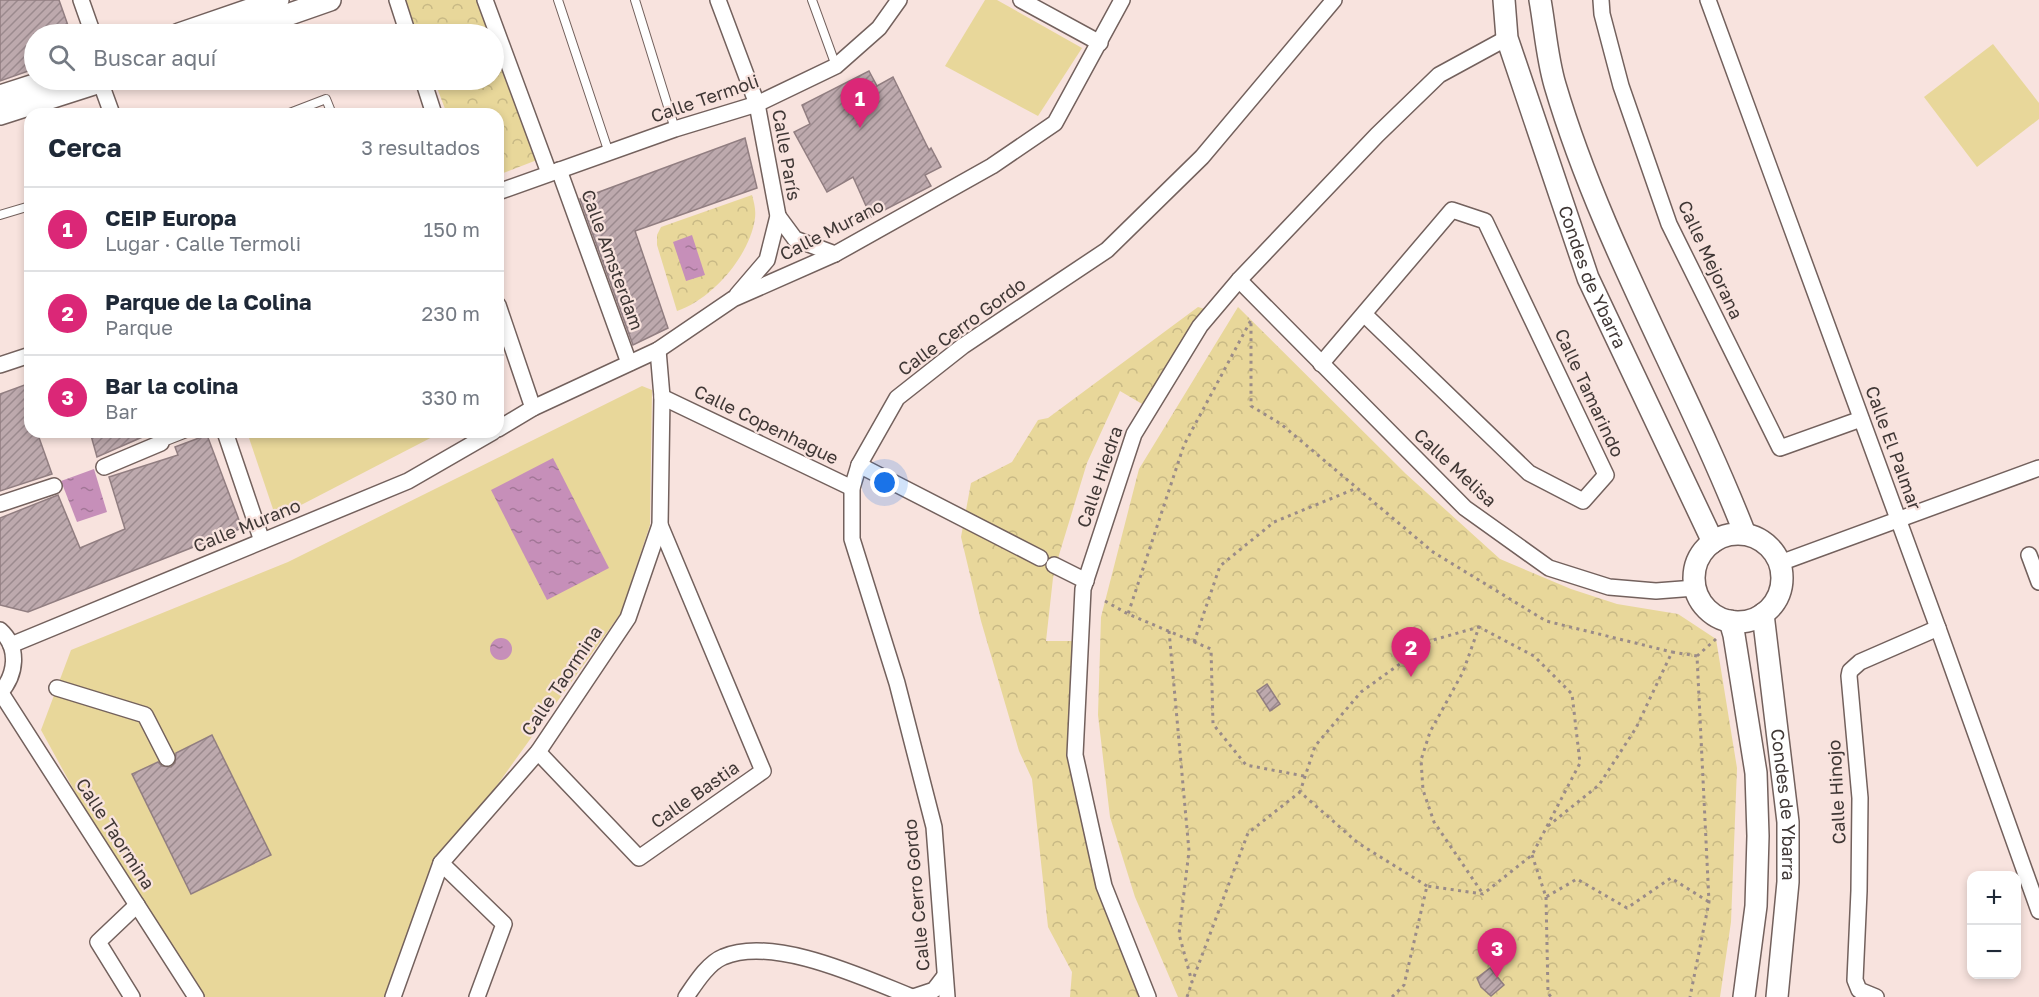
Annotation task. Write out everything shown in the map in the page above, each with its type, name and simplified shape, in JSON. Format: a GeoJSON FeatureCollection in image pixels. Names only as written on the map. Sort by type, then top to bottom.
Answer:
{"type":"FeatureCollection","features":[{"type":"Feature","properties":{"kind":"main road"},"geometry":{"type":"LineString","coordinates":[[208,24],[278,0]]}},
{"type":"Feature","properties":{"kind":"main road"},"geometry":{"type":"LineString","coordinates":[[262,24],[330,0]]}},
{"type":"Feature","properties":{"kind":"main road","name":"Condes de Ybarra"},"geometry":{"type":"LineString","coordinates":[[1504,0],[1507,38],[1588,278],[1713,542]]}},
{"type":"Feature","properties":{"kind":"main road","name":"Condes de Ybarra"},"geometry":{"type":"LineString","coordinates":[[1540,0],[1554,83],[1587,177],[1745,534]]}},
{"type":"Feature","properties":{"kind":"main road"},"geometry":{"type":"LineString","coordinates":[[0,96],[24,88]]}},
{"type":"Feature","properties":{"kind":"main road"},"geometry":{"type":"LineString","coordinates":[[0,114],[73,90]]}},
{"type":"Feature","properties":{"kind":"main road"},"geometry":{"type":"LineString","coordinates":[[1745,534],[1756,537],[1774,552],[1780,563],[1782,577],[1780,591],[1773,604],[1763,614],[1741,622],[1730,621],[1720,618],[1704,606],[1695,588],[1694,575],[1703,551],[1713,542],[1722,537],[1745,534]]}},
{"type":"Feature","properties":{"kind":"main road","name":"Condes de Ybarra"},"geometry":{"type":"LineString","coordinates":[[1763,614],[1788,822],[1788,882],[1777,997]]}},
{"type":"Feature","properties":{"kind":"main road","name":"Condes de Ybarra"},"geometry":{"type":"LineString","coordinates":[[1730,621],[1756,773],[1758,836],[1755,906],[1744,997]]}},
{"type":"Feature","properties":{"kind":"street"},"geometry":{"type":"LineString","coordinates":[[81,0],[89,24]]}},
{"type":"Feature","properties":{"kind":"street"},"geometry":{"type":"LineString","coordinates":[[397,0],[405,24]]}},
{"type":"Feature","properties":{"kind":"street","name":"Calle Amsterdam"},"geometry":{"type":"LineString","coordinates":[[484,0],[494,24]]}},
{"type":"Feature","properties":{"kind":"street","name":"Calle París"},"geometry":{"type":"LineString","coordinates":[[718,0],[757,104],[778,216],[767,260],[733,299]]}},
{"type":"Feature","properties":{"kind":"street","name":"Calle Termoli"},"geometry":{"type":"LineString","coordinates":[[504,190],[675,129],[757,104],[836,66],[879,28],[899,0]]}},
{"type":"Feature","properties":{"kind":"street"},"geometry":{"type":"LineString","coordinates":[[1021,0],[1100,43]]}},
{"type":"Feature","properties":{"kind":"street","name":"Calle Murano"},"geometry":{"type":"LineString","coordinates":[[504,425],[533,408],[658,350],[733,299],[835,254],[992,166],[1055,123],[1122,0]]}},
{"type":"Feature","properties":{"kind":"street","name":"Calle Cerro Gordo"},"geometry":{"type":"LineString","coordinates":[[947,997],[934,827],[897,683],[852,539],[852,488],[859,465],[897,398],[963,346],[1107,250],[1202,157],[1334,0]]}},
{"type":"Feature","properties":{"kind":"street","name":"Calle Mejorana"},"geometry":{"type":"LineString","coordinates":[[1600,0],[1621,86],[1669,224],[1780,448],[1861,419]]}},
{"type":"Feature","properties":{"kind":"street","name":"Calle El Palmar"},"geometry":{"type":"LineString","coordinates":[[1708,0],[2039,911]]}},
{"type":"Feature","properties":{"kind":"street","name":"Calle Hiedra"},"geometry":{"type":"LineString","coordinates":[[1148,997],[1104,886],[1075,755],[1083,589],[1134,434],[1200,326],[1239,280],[1377,135],[1439,75],[1507,38]]}},
{"type":"Feature","properties":{"kind":"street","name":"Calle Amsterdam"},"geometry":{"type":"LineString","coordinates":[[504,49],[629,363]]}},
{"type":"Feature","properties":{"kind":"street"},"geometry":{"type":"LineString","coordinates":[[106,90],[110,108]]}},
{"type":"Feature","properties":{"kind":"street"},"geometry":{"type":"LineString","coordinates":[[426,90],[432,108]]}},
{"type":"Feature","properties":{"kind":"street","name":"Calle Tamarindo"},"geometry":{"type":"LineString","coordinates":[[1321,364],[1452,210],[1485,221],[1606,475],[1583,501],[1528,474],[1364,314]]}},
{"type":"Feature","properties":{"kind":"street","name":"Calle París"},"geometry":{"type":"LineString","coordinates":[[778,216],[795,239],[835,254]]}},
{"type":"Feature","properties":{"kind":"street","name":"Calle Melisa"},"geometry":{"type":"LineString","coordinates":[[1239,280],[1465,508],[1549,568],[1609,587],[1656,591],[1695,588]]}},
{"type":"Feature","properties":{"kind":"street"},"geometry":{"type":"LineString","coordinates":[[504,323],[533,408]]}},
{"type":"Feature","properties":{"kind":"street","name":"Calle Taormina"},"geometry":{"type":"LineString","coordinates":[[393,997],[441,863],[538,752],[628,618],[660,525],[662,397],[658,350]]}},
{"type":"Feature","properties":{"kind":"street"},"geometry":{"type":"LineString","coordinates":[[0,365],[24,357]]}},
{"type":"Feature","properties":{"kind":"street","name":"Calle Copenhague"},"geometry":{"type":"LineString","coordinates":[[662,397],[852,488]]}},
{"type":"Feature","properties":{"kind":"street"},"geometry":{"type":"LineString","coordinates":[[227,438],[262,541]]}},
{"type":"Feature","properties":{"kind":"street","name":"Calle Murano"},"geometry":{"type":"LineString","coordinates":[[11,645],[408,481],[483,438]]}},
{"type":"Feature","properties":{"kind":"street"},"geometry":{"type":"LineString","coordinates":[[104,467],[161,443]]}},
{"type":"Feature","properties":{"kind":"street"},"geometry":{"type":"LineString","coordinates":[[859,465],[1040,558]]}},
{"type":"Feature","properties":{"kind":"street"},"geometry":{"type":"LineString","coordinates":[[1780,563],[2039,468]]}},
{"type":"Feature","properties":{"kind":"street"},"geometry":{"type":"LineString","coordinates":[[0,504],[54,486]]}},
{"type":"Feature","properties":{"kind":"street","name":"Calle Bastia"},"geometry":{"type":"LineString","coordinates":[[538,752],[639,858],[763,771],[660,525]]}},
{"type":"Feature","properties":{"kind":"street"},"geometry":{"type":"LineString","coordinates":[[2029,555],[2039,582]]}},
{"type":"Feature","properties":{"kind":"street"},"geometry":{"type":"LineString","coordinates":[[1054,565],[1086,581]]}},
{"type":"Feature","properties":{"kind":"street","name":"Calle Hinojo"},"geometry":{"type":"LineString","coordinates":[[1876,997],[1863,994],[1855,980],[1860,798],[1849,676],[1850,671],[1860,662],[1938,628]]}},
{"type":"Feature","properties":{"kind":"street"},"geometry":{"type":"LineString","coordinates":[[0,630],[11,645],[14,657],[9,683],[0,693]]}},
{"type":"Feature","properties":{"kind":"street"},"geometry":{"type":"LineString","coordinates":[[57,688],[145,715],[167,758]]}},
{"type":"Feature","properties":{"kind":"street","name":"Calle Taormina"},"geometry":{"type":"LineString","coordinates":[[0,693],[196,997]]}},
{"type":"Feature","properties":{"kind":"street"},"geometry":{"type":"LineString","coordinates":[[441,863],[504,924],[477,997]]}},
{"type":"Feature","properties":{"kind":"street"},"geometry":{"type":"LineString","coordinates":[[132,997],[98,942],[137,905]]}},
{"type":"Feature","properties":{"kind":"street"},"geometry":{"type":"LineString","coordinates":[[686,997],[699,977],[722,957],[748,952],[784,952],[858,976],[912,997],[934,990],[944,977]]}},
{"type":"Feature","properties":{"kind":"lane"},"geometry":{"type":"LineString","coordinates":[[558,0],[609,153]]}},
{"type":"Feature","properties":{"kind":"lane"},"geometry":{"type":"LineString","coordinates":[[635,0],[675,129]]}},
{"type":"Feature","properties":{"kind":"lane"},"geometry":{"type":"LineString","coordinates":[[812,0],[836,66]]}},
{"type":"Feature","properties":{"kind":"lane"},"geometry":{"type":"LineString","coordinates":[[303,108],[326,99],[330,108]]}},
{"type":"Feature","properties":{"kind":"lane"},"geometry":{"type":"LineString","coordinates":[[0,215],[24,208]]}},
{"type":"Feature","properties":{"kind":"lane"},"geometry":{"type":"LineString","coordinates":[[161,443],[174,438]]}},
{"type":"Feature","properties":{"kind":"path"},"geometry":{"type":"LineString","coordinates":[[1128,614],[1184,445],[1251,320],[1251,406],[1281,424],[1433,552],[1546,621],[1697,656]]}},
{"type":"Feature","properties":{"kind":"path"},"geometry":{"type":"LineString","coordinates":[[1194,642],[1221,566],[1274,522],[1357,488]]}},
{"type":"Feature","properties":{"kind":"path"},"geometry":{"type":"LineString","coordinates":[[1105,601],[1128,614],[1211,649],[1214,724],[1246,765],[1304,776]]}},
{"type":"Feature","properties":{"kind":"path"},"geometry":{"type":"LineString","coordinates":[[1479,627],[1462,672],[1430,732],[1421,760],[1423,790],[1434,822],[1483,894]]}},
{"type":"Feature","properties":{"kind":"path"},"geometry":{"type":"LineString","coordinates":[[1187,997],[1248,833],[1300,792],[1315,746],[1361,692],[1433,640],[1479,627],[1534,656],[1572,694],[1580,763],[1532,855],[1483,894],[1427,886],[1358,843],[1300,792]]}},
{"type":"Feature","properties":{"kind":"path"},"geometry":{"type":"LineString","coordinates":[[1169,632],[1189,851],[1179,934],[1192,982]]}},
{"type":"Feature","properties":{"kind":"path"},"geometry":{"type":"LineString","coordinates":[[1697,656],[1716,639]]}},
{"type":"Feature","properties":{"kind":"path"},"geometry":{"type":"LineString","coordinates":[[1546,828],[1599,785],[1636,728],[1672,652]]}},
{"type":"Feature","properties":{"kind":"path"},"geometry":{"type":"LineString","coordinates":[[1690,997],[1709,902],[1697,656]]}},
{"type":"Feature","properties":{"kind":"path"},"geometry":{"type":"LineString","coordinates":[[1532,855],[1546,897],[1548,993],[1551,997]]}},
{"type":"Feature","properties":{"kind":"path"},"geometry":{"type":"LineString","coordinates":[[1546,897],[1577,879],[1627,908],[1671,878],[1709,902]]}},
{"type":"Feature","properties":{"kind":"path"},"geometry":{"type":"LineString","coordinates":[[1392,997],[1404,985],[1427,886]]}},
{"type":"Feature","properties":{"kind":"green space"},"geometry":{"type":"Polygon","coordinates":[[[405,0],[479,0],[488,24],[414,24],[405,0]]]}},
{"type":"Feature","properties":{"kind":"green space"},"geometry":{"type":"Polygon","coordinates":[[[985,0],[997,0],[1082,48],[1038,116],[945,66],[985,0]]]}},
{"type":"Feature","properties":{"kind":"green space"},"geometry":{"type":"Polygon","coordinates":[[[1993,44],[2039,103],[2039,119],[1977,167],[1924,97],[1993,44]]]}},
{"type":"Feature","properties":{"kind":"green space"},"geometry":{"type":"Polygon","coordinates":[[[504,67],[537,160],[504,173],[504,108],[445,108],[438,90],[504,90],[504,67]]]}},
{"type":"Feature","properties":{"kind":"green space"},"geometry":{"type":"Polygon","coordinates":[[[752,195],[755,218],[752,232],[737,261],[716,286],[703,297],[677,311],[657,245],[657,235],[661,227],[752,195]]]}},
{"type":"Feature","properties":{"kind":"green space"},"geometry":{"type":"Polygon","coordinates":[[[1198,307],[1212,311],[1149,408],[1120,391],[1087,463],[1053,578],[1046,641],[1081,641],[1075,755],[1104,886],[1148,997],[1070,997],[1072,972],[1048,927],[1032,779],[1019,751],[981,621],[961,537],[971,483],[1012,462],[1038,420],[1048,418],[1198,307]]]}},
{"type":"Feature","properties":{"kind":"green space"},"geometry":{"type":"Polygon","coordinates":[[[1238,307],[1406,474],[1500,559],[1571,589],[1617,604],[1678,614],[1716,639],[1737,768],[1731,922],[1720,997],[1178,997],[1135,897],[1110,817],[1098,715],[1101,617],[1139,469],[1238,307]]]}},
{"type":"Feature","properties":{"kind":"green space"},"geometry":{"type":"Polygon","coordinates":[[[642,386],[652,390],[650,525],[621,613],[441,863],[393,997],[196,997],[137,905],[41,730],[71,650],[288,562],[642,386]]]}},
{"type":"Feature","properties":{"kind":"green space"},"geometry":{"type":"Polygon","coordinates":[[[249,438],[430,438],[276,518],[249,438]]]}},
{"type":"Feature","properties":{"kind":"water"},"geometry":{"type":"Polygon","coordinates":[[[692,235],[705,275],[686,281],[673,242],[692,235]]]}},
{"type":"Feature","properties":{"kind":"water"},"geometry":{"type":"Polygon","coordinates":[[[553,458],[609,568],[547,600],[491,490],[553,458]]]}},
{"type":"Feature","properties":{"kind":"water"},"geometry":{"type":"Polygon","coordinates":[[[94,469],[107,512],[77,522],[61,481],[94,469]]]}},
{"type":"Feature","properties":{"kind":"water"},"geometry":{"type":"Polygon","coordinates":[[[501,638],[509,641],[512,649],[509,657],[501,660],[493,657],[490,649],[493,641],[501,638]]]}},
{"type":"Feature","properties":{"kind":"building"},"geometry":{"type":"Polygon","coordinates":[[[0,0],[59,0],[67,24],[24,24],[24,73],[0,81],[0,0]]]}},
{"type":"Feature","properties":{"kind":"building"},"geometry":{"type":"Polygon","coordinates":[[[869,71],[877,86],[893,77],[929,150],[931,148],[941,167],[925,175],[931,186],[871,217],[853,177],[827,192],[794,132],[810,124],[802,105],[869,71]]]}},
{"type":"Feature","properties":{"kind":"building"},"geometry":{"type":"Polygon","coordinates":[[[745,138],[757,188],[635,231],[668,328],[633,345],[580,199],[745,138]]]}},
{"type":"Feature","properties":{"kind":"building"},"geometry":{"type":"Polygon","coordinates":[[[24,385],[24,438],[39,438],[52,474],[0,491],[0,394],[24,385]]]}},
{"type":"Feature","properties":{"kind":"building"},"geometry":{"type":"Polygon","coordinates":[[[92,438],[140,438],[97,457],[92,438]]]}},
{"type":"Feature","properties":{"kind":"building"},"geometry":{"type":"Polygon","coordinates":[[[199,438],[208,438],[242,528],[28,612],[0,605],[0,518],[58,495],[80,548],[125,529],[109,477],[178,455],[175,447],[199,438]]]}},
{"type":"Feature","properties":{"kind":"building"},"geometry":{"type":"Polygon","coordinates":[[[1267,684],[1280,704],[1270,711],[1257,691],[1267,684]]]}},
{"type":"Feature","properties":{"kind":"building"},"geometry":{"type":"Polygon","coordinates":[[[212,735],[271,855],[191,894],[132,774],[158,762],[162,766],[171,767],[175,763],[176,753],[212,735]]]}},
{"type":"Feature","properties":{"kind":"building"},"geometry":{"type":"Polygon","coordinates":[[[1490,968],[1504,985],[1491,996],[1481,987],[1477,978],[1490,968]]]}},
{"type":"Feature","properties":{"kind":"place","name":"CEIP Europa"},"geometry":{"type":"Point","coordinates":[860,128]}},
{"type":"Feature","properties":{"kind":"place","name":"Parque de la Colina"},"geometry":{"type":"Point","coordinates":[1411,677]}},
{"type":"Feature","properties":{"kind":"place","name":"Bar la colina"},"geometry":{"type":"Point","coordinates":[1497,978]}}]}
